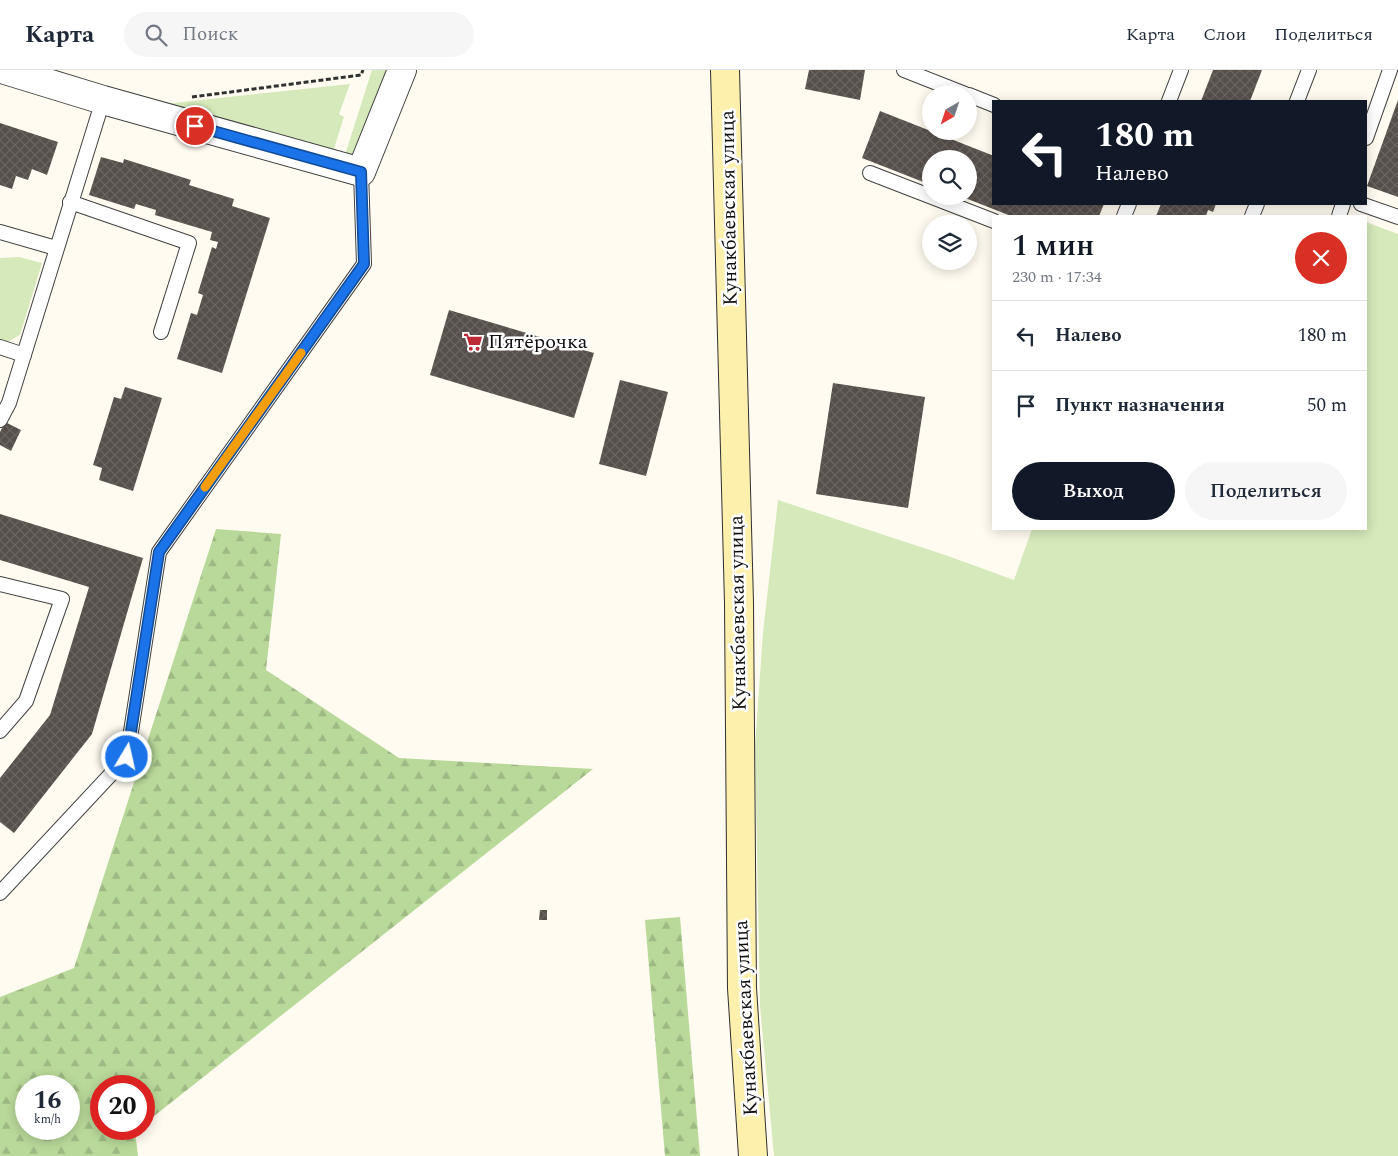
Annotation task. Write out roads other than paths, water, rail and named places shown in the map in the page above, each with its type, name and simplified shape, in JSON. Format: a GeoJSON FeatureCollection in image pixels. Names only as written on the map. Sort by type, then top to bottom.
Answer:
{"type":"FeatureCollection","features":[{"type":"Feature","properties":{"kind":"main road","name":"Кунакбаевская улица"},"geometry":{"type":"LineString","coordinates":[[725,70],[739,603],[742,988],[753,1156]]}},
{"type":"Feature","properties":{"kind":"street"},"geometry":{"type":"LineString","coordinates":[[5,70],[103,100],[361,172],[402,70]]}},
{"type":"Feature","properties":{"kind":"lane"},"geometry":{"type":"LineString","coordinates":[[904,70],[942,85]]}},
{"type":"Feature","properties":{"kind":"lane"},"geometry":{"type":"LineString","coordinates":[[1169,100],[1181,70]]}},
{"type":"Feature","properties":{"kind":"lane"},"geometry":{"type":"LineString","coordinates":[[1297,100],[1309,70]]}},
{"type":"Feature","properties":{"kind":"lane"},"geometry":{"type":"LineString","coordinates":[[1367,135],[1390,70]]}},
{"type":"Feature","properties":{"kind":"lane"},"geometry":{"type":"LineString","coordinates":[[978,99],[992,104]]}},
{"type":"Feature","properties":{"kind":"lane"},"geometry":{"type":"LineString","coordinates":[[0,420],[9,403],[103,100]]}},
{"type":"Feature","properties":{"kind":"lane"},"geometry":{"type":"LineString","coordinates":[[0,893],[127,757],[159,552],[364,264],[361,172]]}},
{"type":"Feature","properties":{"kind":"lane"},"geometry":{"type":"LineString","coordinates":[[870,173],[992,221]]}},
{"type":"Feature","properties":{"kind":"lane"},"geometry":{"type":"LineString","coordinates":[[70,202],[189,243],[161,332]]}},
{"type":"Feature","properties":{"kind":"lane"},"geometry":{"type":"LineString","coordinates":[[1364,205],[1398,217]]}},
{"type":"Feature","properties":{"kind":"lane"},"geometry":{"type":"LineString","coordinates":[[0,232],[56,248]]}},
{"type":"Feature","properties":{"kind":"lane"},"geometry":{"type":"LineString","coordinates":[[0,347],[24,355]]}},
{"type":"Feature","properties":{"kind":"lane"},"geometry":{"type":"LineString","coordinates":[[0,584],[62,599],[26,701],[0,731]]}},
{"type":"Feature","properties":{"kind":"place","name":"Пятёрочка"},"geometry":{"type":"Point","coordinates":[473,342]}}]}
